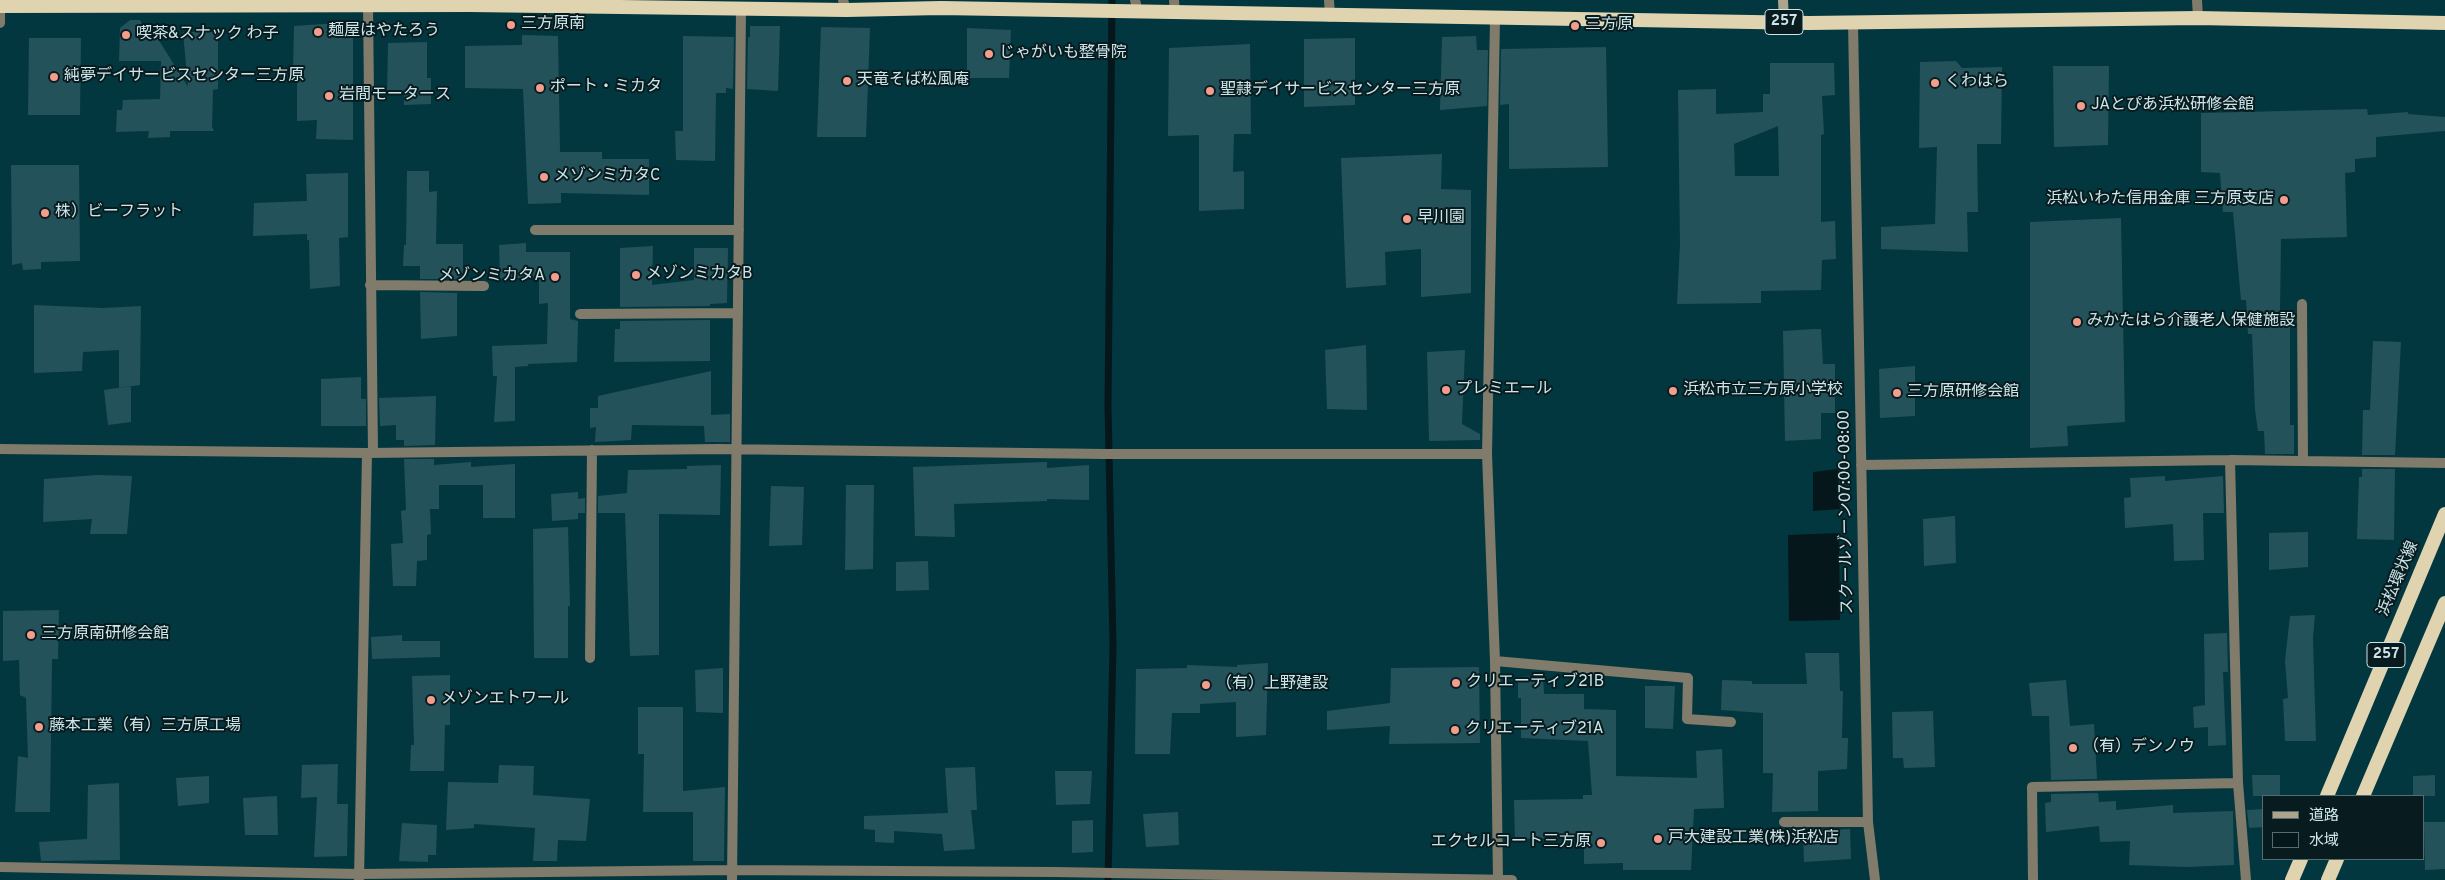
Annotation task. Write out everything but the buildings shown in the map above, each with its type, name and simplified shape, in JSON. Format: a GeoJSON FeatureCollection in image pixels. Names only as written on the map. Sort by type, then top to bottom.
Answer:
{"type":"FeatureCollection","features":[{"type":"Feature","properties":{"kind":"highway","name":"257"},"geometry":{"type":"LineString","coordinates":[[0,6],[368,6],[470,3],[647,4],[741,10],[845,5],[940,4],[1094,12],[1124,12],[1137,7],[1174,7],[1330,16],[1495,19],[1853,23],[2198,18],[2445,23]]}},
{"type":"Feature","properties":{"kind":"highway","name":"浜松環状線"},"geometry":{"type":"LineString","coordinates":[[2327,795],[2445,514]]}},
{"type":"Feature","properties":{"kind":"highway","name":"257"},"geometry":{"type":"LineString","coordinates":[[2363,795],[2445,603]]}},
{"type":"Feature","properties":{"kind":"highway"},"geometry":{"type":"LineString","coordinates":[[2292,880],[2301,860]]}},
{"type":"Feature","properties":{"kind":"highway"},"geometry":{"type":"LineString","coordinates":[[2328,880],[2337,860]]}},
{"type":"Feature","properties":{"kind":"main road"},"geometry":{"type":"LineString","coordinates":[[1782,0],[1784,22]]}},
{"type":"Feature","properties":{"kind":"street"},"geometry":{"type":"LineString","coordinates":[[0,0],[0,23]]}},
{"type":"Feature","properties":{"kind":"street"},"geometry":{"type":"LineString","coordinates":[[1329,0],[1330,16]]}},
{"type":"Feature","properties":{"kind":"street"},"geometry":{"type":"LineString","coordinates":[[2197,0],[2198,18]]}},
{"type":"Feature","properties":{"kind":"street"},"geometry":{"type":"LineString","coordinates":[[358,877],[370,453],[368,6]]}},
{"type":"Feature","properties":{"kind":"street"},"geometry":{"type":"LineString","coordinates":[[732,875],[741,10]]}},
{"type":"Feature","properties":{"kind":"street"},"geometry":{"type":"LineString","coordinates":[[1495,19],[1487,454],[1495,661],[1498,880]]}},
{"type":"Feature","properties":{"kind":"street","name":"スクールゾーン07:00-08:00"},"geometry":{"type":"LineString","coordinates":[[1853,23],[1868,822],[1875,880]]}},
{"type":"Feature","properties":{"kind":"street"},"geometry":{"type":"LineString","coordinates":[[535,230],[739,230]]}},
{"type":"Feature","properties":{"kind":"street"},"geometry":{"type":"LineString","coordinates":[[370,286],[484,286]]}},
{"type":"Feature","properties":{"kind":"street"},"geometry":{"type":"LineString","coordinates":[[2302,304],[2304,460]]}},
{"type":"Feature","properties":{"kind":"street"},"geometry":{"type":"LineString","coordinates":[[580,314],[738,313]]}},
{"type":"Feature","properties":{"kind":"street"},"geometry":{"type":"LineString","coordinates":[[0,449],[370,453],[736,450],[1105,454],[1487,454]]}},
{"type":"Feature","properties":{"kind":"street"},"geometry":{"type":"LineString","coordinates":[[590,658],[592,450]]}},
{"type":"Feature","properties":{"kind":"street"},"geometry":{"type":"LineString","coordinates":[[2230,460],[2238,783],[2246,880]]}},
{"type":"Feature","properties":{"kind":"street"},"geometry":{"type":"LineString","coordinates":[[1862,465],[2230,460],[2445,463]]}},
{"type":"Feature","properties":{"kind":"street"},"geometry":{"type":"LineString","coordinates":[[1495,661],[1688,678],[1687,719],[1731,722]]}},
{"type":"Feature","properties":{"kind":"street"},"geometry":{"type":"LineString","coordinates":[[2033,880],[2032,787],[2238,783]]}},
{"type":"Feature","properties":{"kind":"street"},"geometry":{"type":"LineString","coordinates":[[1784,822],[1868,822]]}},
{"type":"Feature","properties":{"kind":"street"},"geometry":{"type":"LineString","coordinates":[[0,867],[358,877],[1055,876],[1112,873],[1139,877],[1512,880]]}},
{"type":"Feature","properties":{"kind":"water"},"geometry":{"type":"Polygon","coordinates":[[[1838,469],[1840,509],[1813,511],[1813,472],[1838,469]]]}},
{"type":"Feature","properties":{"kind":"water"},"geometry":{"type":"Polygon","coordinates":[[[1839,533],[1840,620],[1789,621],[1788,535],[1839,533]]]}},
{"type":"Feature","properties":{"kind":"waterway"},"geometry":{"type":"LineString","coordinates":[[1108,880],[1113,646],[1108,406],[1112,0]]}},
{"type":"Feature","properties":{"kind":"place","name":"三方原南"},"geometry":{"type":"Point","coordinates":[511,25]}},
{"type":"Feature","properties":{"kind":"place","name":"三方原"},"geometry":{"type":"Point","coordinates":[1575,26]}},
{"type":"Feature","properties":{"kind":"place","name":"麺屋はやたろう"},"geometry":{"type":"Point","coordinates":[318,32]}},
{"type":"Feature","properties":{"kind":"place","name":"喫茶&スナック わ子"},"geometry":{"type":"Point","coordinates":[126,35]}},
{"type":"Feature","properties":{"kind":"place","name":"じゃがいも整骨院"},"geometry":{"type":"Point","coordinates":[989,54]}},
{"type":"Feature","properties":{"kind":"place","name":"純夢デイサービスセンター三方原"},"geometry":{"type":"Point","coordinates":[54,77]}},
{"type":"Feature","properties":{"kind":"place","name":"天竜そば松風庵"},"geometry":{"type":"Point","coordinates":[847,81]}},
{"type":"Feature","properties":{"kind":"place","name":"くわはら"},"geometry":{"type":"Point","coordinates":[1935,83]}},
{"type":"Feature","properties":{"kind":"place","name":"ポート・ミカタ"},"geometry":{"type":"Point","coordinates":[540,88]}},
{"type":"Feature","properties":{"kind":"place","name":"聖隷デイサービスセンター三方原"},"geometry":{"type":"Point","coordinates":[1210,91]}},
{"type":"Feature","properties":{"kind":"place","name":"岩間モータース"},"geometry":{"type":"Point","coordinates":[329,96]}},
{"type":"Feature","properties":{"kind":"place","name":"JAとぴあ浜松研修会館"},"geometry":{"type":"Point","coordinates":[2081,106]}},
{"type":"Feature","properties":{"kind":"place","name":"メゾンミカタC"},"geometry":{"type":"Point","coordinates":[544,177]}},
{"type":"Feature","properties":{"kind":"place","name":"浜松いわた信用金庫 三方原支店"},"geometry":{"type":"Point","coordinates":[2284,200]}},
{"type":"Feature","properties":{"kind":"place","name":"株）ビーフラット"},"geometry":{"type":"Point","coordinates":[45,213]}},
{"type":"Feature","properties":{"kind":"place","name":"早川園"},"geometry":{"type":"Point","coordinates":[1407,219]}},
{"type":"Feature","properties":{"kind":"place","name":"メゾンミカタB"},"geometry":{"type":"Point","coordinates":[636,275]}},
{"type":"Feature","properties":{"kind":"place","name":"メゾンミカタA"},"geometry":{"type":"Point","coordinates":[555,277]}},
{"type":"Feature","properties":{"kind":"place","name":"みかたはら介護老人保健施設"},"geometry":{"type":"Point","coordinates":[2077,322]}},
{"type":"Feature","properties":{"kind":"place","name":"プレミエール"},"geometry":{"type":"Point","coordinates":[1446,390]}},
{"type":"Feature","properties":{"kind":"place","name":"浜松市立三方原小学校"},"geometry":{"type":"Point","coordinates":[1673,391]}},
{"type":"Feature","properties":{"kind":"place","name":"三方原研修会館"},"geometry":{"type":"Point","coordinates":[1897,393]}},
{"type":"Feature","properties":{"kind":"place","name":"三方原南研修会館"},"geometry":{"type":"Point","coordinates":[31,635]}},
{"type":"Feature","properties":{"kind":"place","name":"クリエーティブ21B"},"geometry":{"type":"Point","coordinates":[1456,683]}},
{"type":"Feature","properties":{"kind":"place","name":"（有）上野建設"},"geometry":{"type":"Point","coordinates":[1206,685]}},
{"type":"Feature","properties":{"kind":"place","name":"メゾンエトワール"},"geometry":{"type":"Point","coordinates":[431,700]}},
{"type":"Feature","properties":{"kind":"place","name":"藤本工業（有）三方原工場"},"geometry":{"type":"Point","coordinates":[39,727]}},
{"type":"Feature","properties":{"kind":"place","name":"クリエーティブ21A"},"geometry":{"type":"Point","coordinates":[1455,730]}},
{"type":"Feature","properties":{"kind":"place","name":"（有）デンノウ"},"geometry":{"type":"Point","coordinates":[2073,748]}},
{"type":"Feature","properties":{"kind":"place","name":"戸大建設工業(株)浜松店"},"geometry":{"type":"Point","coordinates":[1658,839]}},
{"type":"Feature","properties":{"kind":"place","name":"エクセルコート三方原"},"geometry":{"type":"Point","coordinates":[1601,843]}}]}
